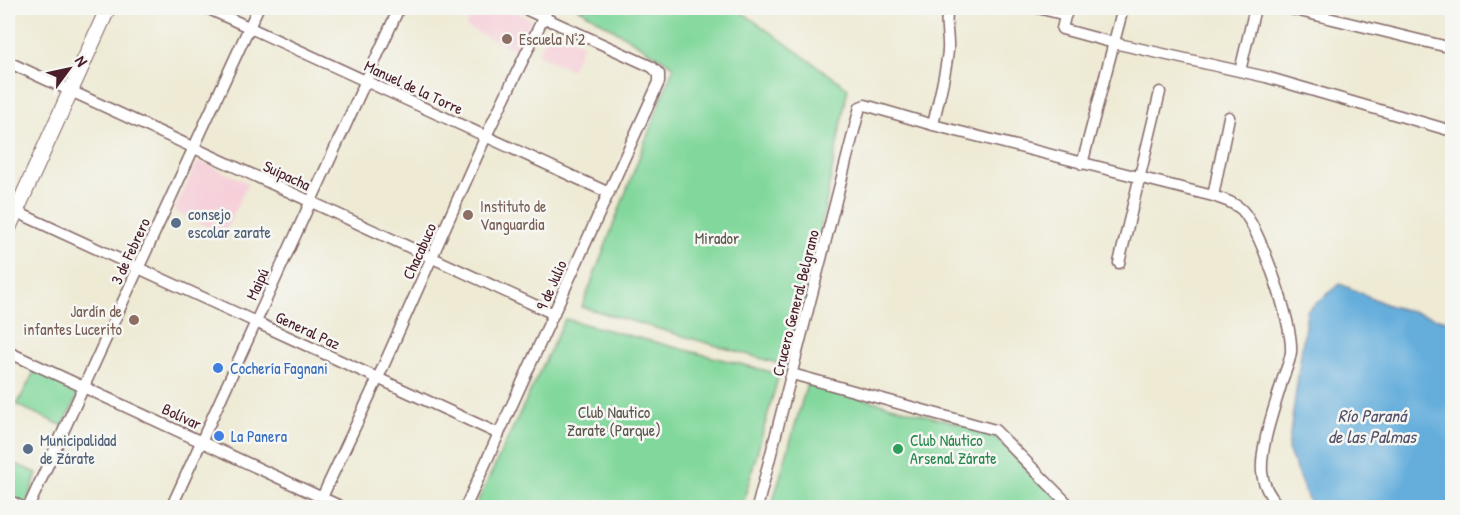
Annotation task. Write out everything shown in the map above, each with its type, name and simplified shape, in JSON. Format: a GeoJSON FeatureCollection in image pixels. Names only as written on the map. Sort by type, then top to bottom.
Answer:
{"type":"FeatureCollection","features":[{"type":"Feature","properties":{"kind":"street"},"geometry":{"type":"LineString","coordinates":[[8,228],[11,209],[70,91],[108,8]]}},
{"type":"Feature","properties":{"kind":"street","name":"Manuel de la Torre"},"geometry":{"type":"LineString","coordinates":[[207,8],[609,193]]}},
{"type":"Feature","properties":{"kind":"street","name":"3 de Febrero"},"geometry":{"type":"LineString","coordinates":[[26,507],[258,8]]}},
{"type":"Feature","properties":{"kind":"street","name":"Maipú"},"geometry":{"type":"LineString","coordinates":[[171,507],[399,8]]}},
{"type":"Feature","properties":{"kind":"street"},"geometry":{"type":"LineString","coordinates":[[523,8],[546,12]]}},
{"type":"Feature","properties":{"kind":"street"},"geometry":{"type":"LineString","coordinates":[[948,8],[945,18],[949,41],[948,54],[933,125],[1232,202],[1242,211],[1256,232],[1271,268],[1290,333],[1290,355],[1272,415],[1262,460],[1265,485],[1280,507]]}},
{"type":"Feature","properties":{"kind":"street"},"geometry":{"type":"LineString","coordinates":[[1038,8],[1067,11],[1062,29],[1240,71],[1452,131]]}},
{"type":"Feature","properties":{"kind":"street"},"geometry":{"type":"LineString","coordinates":[[1082,164],[1123,8]]}},
{"type":"Feature","properties":{"kind":"street"},"geometry":{"type":"LineString","coordinates":[[1240,71],[1255,8]]}},
{"type":"Feature","properties":{"kind":"street"},"geometry":{"type":"LineString","coordinates":[[1287,8],[1452,48]]}},
{"type":"Feature","properties":{"kind":"street","name":"9 de Julio"},"geometry":{"type":"LineString","coordinates":[[465,507],[659,82],[659,74],[652,67],[546,12]]}},
{"type":"Feature","properties":{"kind":"street","name":"Chacabuco"},"geometry":{"type":"LineString","coordinates":[[319,502],[378,378],[486,136],[546,12]]}},
{"type":"Feature","properties":{"kind":"street","name":"Suipacha"},"geometry":{"type":"LineString","coordinates":[[8,62],[554,314]]}},
{"type":"Feature","properties":{"kind":"street"},"geometry":{"type":"LineString","coordinates":[[1119,263],[1160,92]]}},
{"type":"Feature","properties":{"kind":"street","name":"Crucero General Belgrano"},"geometry":{"type":"LineString","coordinates":[[757,507],[860,106],[866,105],[933,125]]}},
{"type":"Feature","properties":{"kind":"street"},"geometry":{"type":"LineString","coordinates":[[1213,196],[1230,117]]}},
{"type":"Feature","properties":{"kind":"street","name":"General Paz"},"geometry":{"type":"LineString","coordinates":[[11,209],[499,434]]}},
{"type":"Feature","properties":{"kind":"street","name":"Bolívar"},"geometry":{"type":"LineString","coordinates":[[8,352],[201,442],[319,502],[344,507]]}},
{"type":"Feature","properties":{"kind":"street"},"geometry":{"type":"LineString","coordinates":[[792,374],[995,430],[1072,507]]}},
{"type":"Feature","properties":{"kind":"street"},"geometry":{"type":"LineString","coordinates":[[8,500],[26,507]]}},
{"type":"Feature","properties":{"kind":"shaded area","name":"Escuela N°2"},"geometry":{"type":"Polygon","coordinates":[[[475,8],[507,8],[532,19],[517,51],[466,27],[475,8]]]}},
{"type":"Feature","properties":{"kind":"shaded area"},"geometry":{"type":"Polygon","coordinates":[[[550,28],[583,44],[571,70],[537,54],[550,28]]]}},
{"type":"Feature","properties":{"kind":"shaded area"},"geometry":{"type":"Polygon","coordinates":[[[201,162],[248,183],[224,234],[174,211],[196,164],[201,162]]]}},
{"type":"Feature","properties":{"kind":"green space","name":"Mirador"},"geometry":{"type":"Polygon","coordinates":[[[578,8],[736,8],[848,88],[794,368],[582,307],[674,66],[578,8]]]}},
{"type":"Feature","properties":{"kind":"green space","name":"Club Nautico Zarate (Parque)"},"geometry":{"type":"Polygon","coordinates":[[[565,319],[779,374],[742,507],[475,507],[565,319]]]}},
{"type":"Feature","properties":{"kind":"green space"},"geometry":{"type":"Polygon","coordinates":[[[36,368],[81,389],[63,426],[17,405],[36,368]]]}},
{"type":"Feature","properties":{"kind":"green space","name":"Club Náutico Arsenal Zárate"},"geometry":{"type":"Polygon","coordinates":[[[807,384],[990,432],[1068,508],[771,508],[807,384]]]}},
{"type":"Feature","properties":{"kind":"green space"},"geometry":{"type":"Polygon","coordinates":[[[8,461],[37,473],[26,506],[8,497],[8,461]]]}},
{"type":"Feature","properties":{"kind":"water","name":"Río Paraná de las Palmas"},"geometry":{"type":"Polygon","coordinates":[[[1340,284],[1390,306],[1452,322],[1452,507],[1311,507],[1288,449],[1307,311],[1340,284]]]}},
{"type":"Feature","properties":{"kind":"place","name":"Escuela N°2"},"geometry":{"type":"Point","coordinates":[507,39]}},
{"type":"Feature","properties":{"kind":"place","name":"Instituto de Vanguardia"},"geometry":{"type":"Point","coordinates":[468,215]}},
{"type":"Feature","properties":{"kind":"place","name":"consejo escolar zarate"},"geometry":{"type":"Point","coordinates":[176,223]}},
{"type":"Feature","properties":{"kind":"place","name":"Jardín de infantes Lucerito"},"geometry":{"type":"Point","coordinates":[134,320]}},
{"type":"Feature","properties":{"kind":"place","name":"Cochería Fagnani"},"geometry":{"type":"Point","coordinates":[218,368]}},
{"type":"Feature","properties":{"kind":"place","name":"La Panera"},"geometry":{"type":"Point","coordinates":[219,436]}},
{"type":"Feature","properties":{"kind":"place","name":"Municipalidad de Zárate"},"geometry":{"type":"Point","coordinates":[28,449]}},
{"type":"Feature","properties":{"kind":"place","name":"Club Náutico Arsenal Zárate"},"geometry":{"type":"Point","coordinates":[898,449]}}]}
